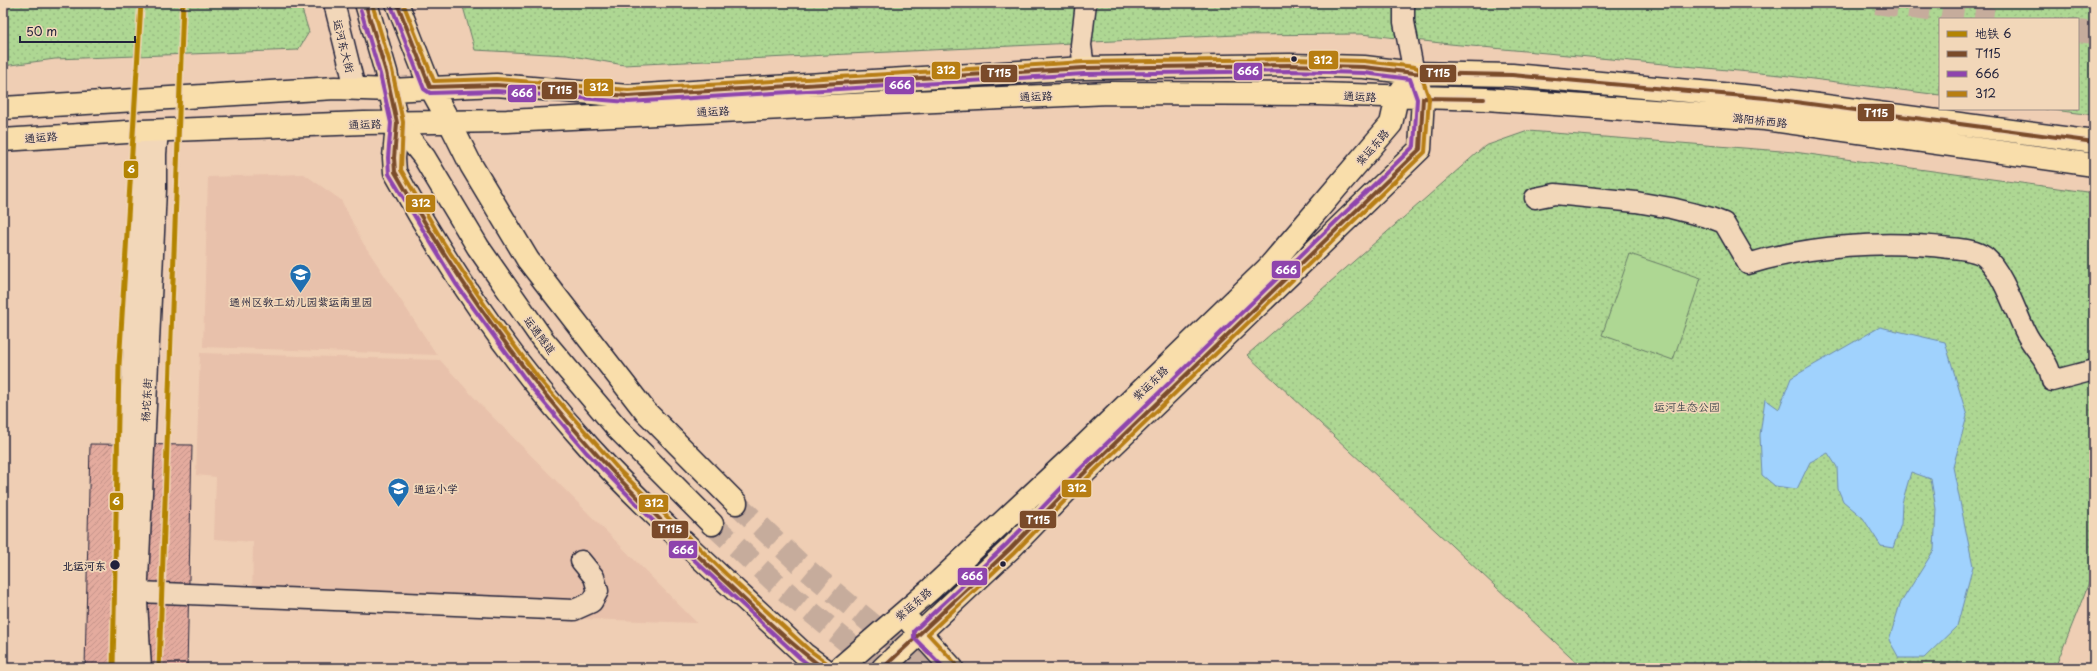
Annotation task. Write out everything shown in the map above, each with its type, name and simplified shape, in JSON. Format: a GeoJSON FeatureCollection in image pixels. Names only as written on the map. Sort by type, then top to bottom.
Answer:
{"type":"FeatureCollection","features":[{"type":"Feature","properties":{"kind":"main road"},"geometry":{"type":"LineString","coordinates":[[366,3],[390,90],[397,123],[394,158],[395,172],[474,301],[545,395],[626,486],[804,654],[823,668]]}},
{"type":"Feature","properties":{"kind":"main road"},"geometry":{"type":"LineString","coordinates":[[397,3],[430,87],[478,176],[528,260],[645,411],[736,503]]}},
{"type":"Feature","properties":{"kind":"main road","name":"通运路"},"geometry":{"type":"LineString","coordinates":[[355,88],[390,90],[496,85],[628,96],[1084,68],[1305,66],[1364,67],[1414,73]]}},
{"type":"Feature","properties":{"kind":"main road","name":"紫运东路"},"geometry":{"type":"LineString","coordinates":[[840,668],[931,589],[1080,450],[1266,269],[1392,124],[1396,97],[1414,73]]}},
{"type":"Feature","properties":{"kind":"main road","name":"紫运东路"},"geometry":{"type":"LineString","coordinates":[[883,668],[1010,549],[1077,480],[1420,149],[1423,98],[1414,73]]}},
{"type":"Feature","properties":{"kind":"main road","name":"潞阳桥西路"},"geometry":{"type":"LineString","coordinates":[[1414,73],[1512,75],[1766,98],[2094,142]]}},
{"type":"Feature","properties":{"kind":"main road"},"geometry":{"type":"LineString","coordinates":[[3,108],[169,97],[355,88]]}},
{"type":"Feature","properties":{"kind":"main road","name":"通运路"},"geometry":{"type":"LineString","coordinates":[[3,140],[150,131],[397,123],[450,123],[1108,93],[1317,94],[1423,98]]}},
{"type":"Feature","properties":{"kind":"main road","name":"潞阳桥西路"},"geometry":{"type":"LineString","coordinates":[[1423,98],[1486,99],[1764,119],[2094,165]]}},
{"type":"Feature","properties":{"kind":"main road","name":"运通隧道"},"geometry":{"type":"LineString","coordinates":[[397,123],[428,163],[478,247],[543,340],[617,428],[712,524]]}},
{"type":"Feature","properties":{"kind":"main road"},"geometry":{"type":"LineString","coordinates":[[903,614],[952,668]]}},
{"type":"Feature","properties":{"kind":"street","name":"运河东大街"},"geometry":{"type":"LineString","coordinates":[[334,3],[355,88]]}},
{"type":"Feature","properties":{"kind":"street"},"geometry":{"type":"LineString","coordinates":[[1084,68],[1081,45],[1086,3]]}},
{"type":"Feature","properties":{"kind":"street"},"geometry":{"type":"LineString","coordinates":[[1404,3],[1404,22],[1414,73]]}},
{"type":"Feature","properties":{"kind":"street","name":"杨坨东街"},"geometry":{"type":"LineString","coordinates":[[141,668],[138,592],[156,189],[156,154],[150,131]]}},
{"type":"Feature","properties":{"kind":"street","name":"杨坨东街"},"geometry":{"type":"LineString","coordinates":[[121,668],[150,131]]}},
{"type":"Feature","properties":{"kind":"street"},"geometry":{"type":"LineString","coordinates":[[1534,198],[1555,194],[1636,202],[1671,208],[1711,218],[1724,223],[1748,264],[1789,254],[1880,244],[1932,246],[1967,250],[1983,256],[1996,267],[2026,336],[2050,368],[2052,381],[2094,370]]}},
{"type":"Feature","properties":{"kind":"street"},"geometry":{"type":"LineString","coordinates":[[138,592],[574,610],[592,602],[598,591],[594,577],[581,561]]}},
{"type":"Feature","properties":{"kind":"shaded area","name":"通州区教工幼儿园紫运南里园"},"geometry":{"type":"Polygon","coordinates":[[[304,174],[341,200],[363,243],[437,355],[203,347],[208,177],[304,174]]]}},
{"type":"Feature","properties":{"kind":"shaded area","name":"通运小学"},"geometry":{"type":"Polygon","coordinates":[[[200,353],[440,360],[481,405],[697,623],[252,607],[253,542],[214,539],[216,477],[196,475],[200,353]]]}},
{"type":"Feature","properties":{"kind":"green space"},"geometry":{"type":"Polygon","coordinates":[[[3,3],[300,3],[309,32],[298,50],[55,59],[3,66],[3,3]]]}},
{"type":"Feature","properties":{"kind":"green space"},"geometry":{"type":"Polygon","coordinates":[[[462,3],[2094,3],[2094,115],[2053,110],[2079,110],[2079,18],[1939,18],[1939,95],[1781,75],[1450,44],[1361,34],[1236,35],[624,65],[567,55],[475,50],[462,3]]]}},
{"type":"Feature","properties":{"kind":"green space","name":"运河生态公园"},"geometry":{"type":"Polygon","coordinates":[[[1528,131],[1794,152],[2094,193],[2094,570],[2055,668],[1583,668],[1247,355],[1485,146],[1528,131]]]}},
{"type":"Feature","properties":{"kind":"green space"},"geometry":{"type":"Polygon","coordinates":[[[1630,254],[1701,278],[1673,360],[1602,335],[1630,254]]]}},
{"type":"Feature","properties":{"kind":"water"},"geometry":{"type":"Polygon","coordinates":[[[1880,327],[1945,342],[1967,416],[1953,467],[1973,566],[1957,626],[1924,658],[1899,658],[1889,640],[1900,604],[1934,550],[1936,509],[1931,479],[1911,472],[1902,503],[1901,524],[1893,548],[1881,546],[1863,518],[1843,501],[1838,489],[1837,467],[1828,453],[1810,462],[1797,489],[1775,486],[1762,475],[1760,435],[1765,399],[1779,409],[1791,378],[1880,327]]]}},
{"type":"Feature","properties":{"kind":"building","name":"北运河东"},"geometry":{"type":"Polygon","coordinates":[[[90,444],[192,445],[187,668],[85,668],[90,444]]]}},
{"type":"Feature","properties":{"kind":"tunnel"},"geometry":{"type":"LineString","coordinates":[[1876,3],[1986,18]]}},
{"type":"Feature","properties":{"kind":"tunnel"},"geometry":{"type":"LineString","coordinates":[[2079,31],[2094,33]]}},
{"type":"Feature","properties":{"kind":"tunnel"},"geometry":{"type":"LineString","coordinates":[[736,503],[799,563],[925,668]]}},
{"type":"Feature","properties":{"kind":"tunnel"},"geometry":{"type":"LineString","coordinates":[[712,524],[777,584],[879,668]]}},
{"type":"Feature","properties":{"kind":"metro line","name":"6"},"geometry":{"type":"LineString","coordinates":[[113,668],[119,365],[141,3]]}},
{"type":"Feature","properties":{"kind":"metro line","name":"6"},"geometry":{"type":"LineString","coordinates":[[159,668],[183,3]]}},
{"type":"Feature","properties":{"kind":"transit line","name":"T115"},"geometry":{"type":"LineString","coordinates":[[397,3],[430,87],[496,85],[628,96],[1084,68],[1290,65],[1364,67],[1414,73],[1512,75],[1766,98],[2094,142]]}},
{"type":"Feature","properties":{"kind":"transit line","name":"312"},"geometry":{"type":"LineString","coordinates":[[403,3],[434,81],[496,79],[628,90],[1084,62],[1290,59],[1364,61],[1415,67],[1419,69],[1429,98],[1425,152],[1081,484],[1014,553],[928,634],[956,664]]}},
{"type":"Feature","properties":{"kind":"transit line","name":"666"},"geometry":{"type":"LineString","coordinates":[[391,5],[424,89],[430,93],[496,91],[628,102],[1084,74],[1290,71],[1364,73],[1410,79],[1417,99],[1414,146],[1073,476],[1006,545],[914,631],[914,638],[944,668]]}},
{"type":"Feature","properties":{"kind":"transit line","name":"312"},"geometry":{"type":"LineString","coordinates":[[373,7],[392,70],[403,122],[401,170],[443,242],[490,313],[540,380],[620,471],[726,574],[808,649],[827,663]]}},
{"type":"Feature","properties":{"kind":"transit line","name":"T115"},"geometry":{"type":"LineString","coordinates":[[367,9],[386,72],[397,123],[394,158],[395,172],[438,244],[485,315],[535,382],[562,415],[620,479],[767,621],[823,668]]}},
{"type":"Feature","properties":{"kind":"transit line","name":"666"},"geometry":{"type":"LineString","coordinates":[[361,11],[380,74],[391,123],[388,158],[389,174],[456,284],[531,387],[586,452],[664,532],[800,658],[813,668]]}},
{"type":"Feature","properties":{"kind":"transit line","name":"T115"},"geometry":{"type":"LineString","coordinates":[[883,668],[1010,549],[1077,480],[1420,149],[1423,98],[1484,99]]}},
{"type":"Feature","properties":{"kind":"place","name":"通州区教工幼儿园紫运南里园"},"geometry":{"type":"Point","coordinates":[301,294]}},
{"type":"Feature","properties":{"kind":"place","name":"通运小学"},"geometry":{"type":"Point","coordinates":[399,508]}},
{"type":"Feature","properties":{"kind":"place","name":"北运河东"},"geometry":{"type":"Point","coordinates":[115,565]}}]}
